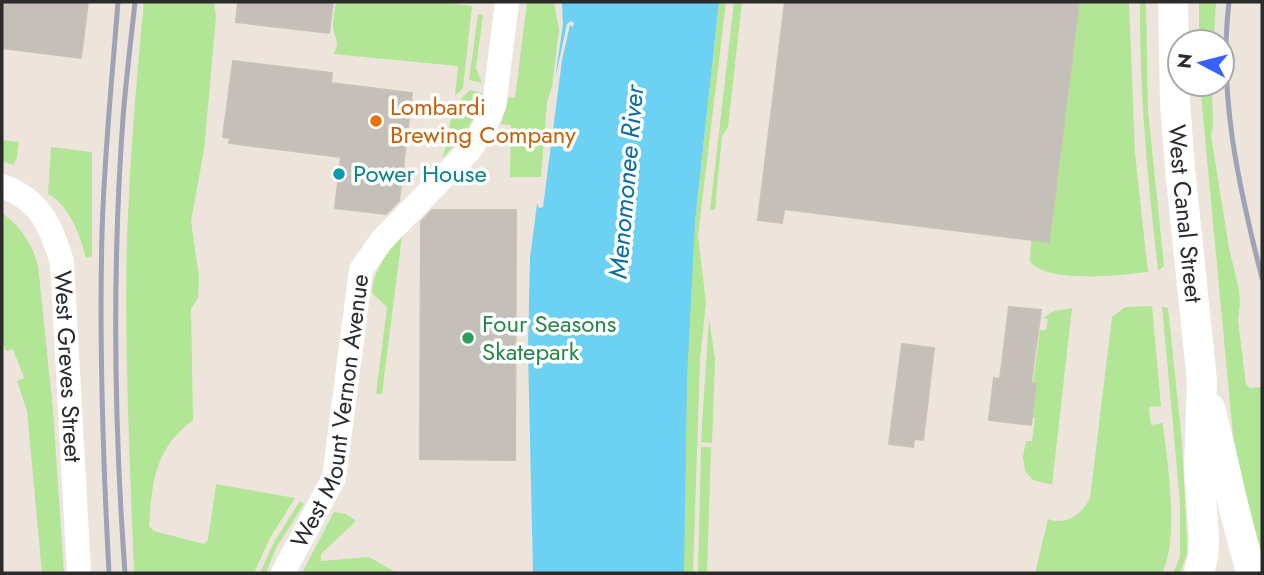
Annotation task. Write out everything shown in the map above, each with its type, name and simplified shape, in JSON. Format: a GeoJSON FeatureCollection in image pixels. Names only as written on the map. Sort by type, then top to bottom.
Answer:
{"type":"FeatureCollection","features":[{"type":"Feature","properties":{"kind":"street","name":"West Mount Vernon Avenue"},"geometry":{"type":"LineString","coordinates":[[284,573],[334,478],[361,270],[381,241],[469,151],[481,134],[494,106],[507,2]]}},
{"type":"Feature","properties":{"kind":"street","name":"West Canal Street"},"geometry":{"type":"LineString","coordinates":[[1172,2],[1179,156],[1202,381],[1199,468],[1204,539],[1199,573]]}},
{"type":"Feature","properties":{"kind":"street","name":"West Greves Street"},"geometry":{"type":"LineString","coordinates":[[2,186],[20,193],[37,207],[52,231],[62,262],[79,573]]}},
{"type":"Feature","properties":{"kind":"street","name":"West Canal Street"},"geometry":{"type":"LineString","coordinates":[[1202,381],[1226,465],[1236,521],[1252,573]]}},
{"type":"Feature","properties":{"kind":"green space"},"geometry":{"type":"Polygon","coordinates":[[[144,2],[214,2],[216,17],[204,150],[191,221],[199,276],[198,298],[191,309],[193,420],[180,431],[163,454],[154,481],[149,526],[154,531],[204,544],[208,540],[216,484],[295,498],[270,538],[254,573],[134,573],[126,282],[134,121],[144,2]]]}},
{"type":"Feature","properties":{"kind":"green space"},"geometry":{"type":"Polygon","coordinates":[[[336,2],[439,2],[472,6],[463,88],[455,96],[458,66],[333,54],[337,46],[333,30],[336,2]]]}},
{"type":"Feature","properties":{"kind":"green space"},"geometry":{"type":"Polygon","coordinates":[[[527,2],[554,2],[559,30],[552,87],[547,102],[541,177],[510,177],[511,125],[501,124],[509,97],[515,98],[527,2]]]}},
{"type":"Feature","properties":{"kind":"green space"},"geometry":{"type":"Polygon","coordinates":[[[719,2],[726,2],[698,236],[706,302],[700,360],[693,573],[665,573],[673,460],[686,452],[686,443],[675,408],[719,2]]]}},
{"type":"Feature","properties":{"kind":"green space"},"geometry":{"type":"Polygon","coordinates":[[[734,2],[742,2],[728,127],[722,136],[715,210],[710,210],[734,2]]]}},
{"type":"Feature","properties":{"kind":"green space"},"geometry":{"type":"Polygon","coordinates":[[[1079,2],[1129,2],[1135,153],[1148,272],[1069,276],[1040,269],[1030,262],[1031,239],[1049,241],[1079,2]]]}},
{"type":"Feature","properties":{"kind":"green space"},"geometry":{"type":"Polygon","coordinates":[[[1140,2],[1146,2],[1148,110],[1164,266],[1158,271],[1143,103],[1140,2]]]}},
{"type":"Feature","properties":{"kind":"green space"},"geometry":{"type":"Polygon","coordinates":[[[1199,2],[1216,2],[1215,28],[1199,28],[1199,2]]]}},
{"type":"Feature","properties":{"kind":"green space"},"geometry":{"type":"Polygon","coordinates":[[[478,14],[483,15],[476,68],[482,83],[469,80],[478,14]]]}},
{"type":"Feature","properties":{"kind":"green space"},"geometry":{"type":"Polygon","coordinates":[[[470,90],[482,93],[480,103],[462,136],[443,158],[454,104],[470,90]]]}},
{"type":"Feature","properties":{"kind":"green space"},"geometry":{"type":"Polygon","coordinates":[[[1201,98],[1212,98],[1211,135],[1229,248],[1239,290],[1238,320],[1246,384],[1250,388],[1262,387],[1262,560],[1243,488],[1233,436],[1201,98]]]}},
{"type":"Feature","properties":{"kind":"green space"},"geometry":{"type":"Polygon","coordinates":[[[2,140],[19,142],[17,158],[13,165],[2,161],[2,140]]]}},
{"type":"Feature","properties":{"kind":"green space"},"geometry":{"type":"Polygon","coordinates":[[[51,147],[92,152],[92,256],[86,258],[68,213],[48,194],[51,147]]]}},
{"type":"Feature","properties":{"kind":"green space"},"geometry":{"type":"Polygon","coordinates":[[[2,213],[24,236],[38,265],[53,410],[64,573],[42,573],[27,411],[17,381],[24,378],[13,349],[6,351],[2,341],[2,213]]]}},
{"type":"Feature","properties":{"kind":"green space"},"geometry":{"type":"Polygon","coordinates":[[[402,236],[382,394],[376,394],[387,307],[372,293],[373,285],[382,262],[402,236]]]}},
{"type":"Feature","properties":{"kind":"green space"},"geometry":{"type":"Polygon","coordinates":[[[1152,306],[1161,406],[1149,407],[1151,425],[1163,423],[1171,500],[1170,541],[1162,573],[1035,573],[1048,519],[1061,521],[1073,517],[1083,509],[1090,498],[1112,317],[1125,307],[1152,306]]]}},
{"type":"Feature","properties":{"kind":"green space"},"geometry":{"type":"Polygon","coordinates":[[[1162,306],[1168,308],[1182,442],[1187,554],[1180,573],[1173,573],[1180,557],[1180,502],[1162,306]]]}},
{"type":"Feature","properties":{"kind":"green space"},"geometry":{"type":"Polygon","coordinates":[[[1072,308],[1052,485],[1033,480],[1025,471],[1023,457],[1026,441],[1032,441],[1036,384],[1033,383],[1040,330],[1046,330],[1048,319],[1043,318],[1054,311],[1072,308]]]}},
{"type":"Feature","properties":{"kind":"green space"},"geometry":{"type":"Polygon","coordinates":[[[709,317],[715,360],[712,443],[701,442],[709,317]]]}},
{"type":"Feature","properties":{"kind":"green space"},"geometry":{"type":"Polygon","coordinates":[[[701,447],[711,447],[707,573],[698,573],[701,447]]]}},
{"type":"Feature","properties":{"kind":"green space"},"geometry":{"type":"Polygon","coordinates":[[[300,501],[304,504],[276,548],[266,573],[260,573],[274,542],[300,501]]]}},
{"type":"Feature","properties":{"kind":"green space"},"geometry":{"type":"Polygon","coordinates":[[[334,512],[346,514],[356,521],[321,554],[321,561],[369,557],[397,573],[302,573],[334,512]]]}},
{"type":"Feature","properties":{"kind":"water","name":"Menomonee River"},"geometry":{"type":"Polygon","coordinates":[[[562,2],[719,2],[695,222],[687,378],[684,573],[533,573],[528,350],[530,258],[537,204],[539,208],[543,207],[562,60],[570,25],[573,27],[574,23],[571,21],[567,24],[555,79],[563,24],[562,2]]]}},
{"type":"Feature","properties":{"kind":"building"},"geometry":{"type":"Polygon","coordinates":[[[2,2],[88,2],[81,58],[2,48],[2,2]]]}},
{"type":"Feature","properties":{"kind":"building"},"geometry":{"type":"Polygon","coordinates":[[[238,2],[333,2],[329,33],[236,22],[238,2]]]}},
{"type":"Feature","properties":{"kind":"building"},"geometry":{"type":"Polygon","coordinates":[[[785,2],[1079,2],[1049,242],[784,209],[782,223],[758,220],[785,2]]]}},
{"type":"Feature","properties":{"kind":"building"},"geometry":{"type":"Polygon","coordinates":[[[233,61],[332,73],[331,83],[412,93],[399,201],[386,214],[335,208],[341,157],[229,143],[230,138],[223,137],[233,61]]]}},
{"type":"Feature","properties":{"kind":"building","name":"Four Seasons Skatepark"},"geometry":{"type":"Polygon","coordinates":[[[432,210],[516,210],[515,460],[420,459],[421,222],[432,210]]]}},
{"type":"Feature","properties":{"kind":"building"},"geometry":{"type":"Polygon","coordinates":[[[1009,307],[1041,310],[1031,383],[1036,383],[1031,425],[989,420],[994,378],[1000,379],[1009,307]]]}},
{"type":"Feature","properties":{"kind":"building"},"geometry":{"type":"Polygon","coordinates":[[[902,344],[934,348],[923,440],[914,439],[913,447],[889,444],[902,344]]]}},
{"type":"Feature","properties":{"kind":"railway"},"geometry":{"type":"LineString","coordinates":[[109,573],[102,404],[101,276],[105,176],[118,2]]}},
{"type":"Feature","properties":{"kind":"railway"},"geometry":{"type":"LineString","coordinates":[[125,573],[117,402],[116,289],[119,175],[135,2]]}},
{"type":"Feature","properties":{"kind":"railway"},"geometry":{"type":"LineString","coordinates":[[1229,2],[1226,72],[1233,141],[1262,278]]}},
{"type":"Feature","properties":{"kind":"place","name":"Lombardi Brewing Company"},"geometry":{"type":"Point","coordinates":[376,121]}},
{"type":"Feature","properties":{"kind":"place","name":"Power House"},"geometry":{"type":"Point","coordinates":[339,174]}},
{"type":"Feature","properties":{"kind":"place","name":"Four Seasons Skatepark"},"geometry":{"type":"Point","coordinates":[468,338]}}]}
